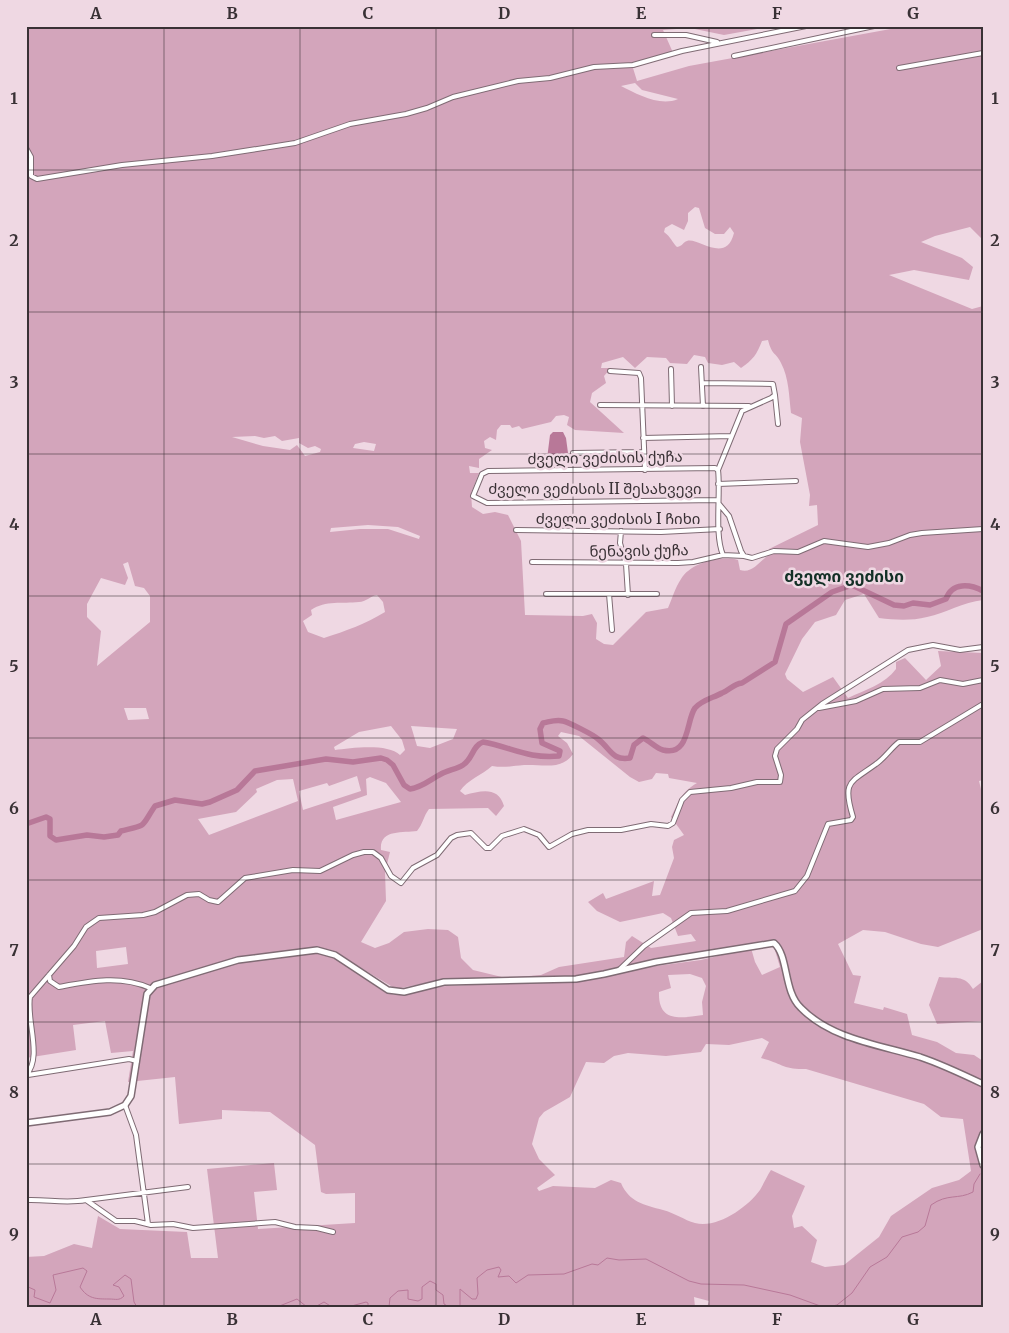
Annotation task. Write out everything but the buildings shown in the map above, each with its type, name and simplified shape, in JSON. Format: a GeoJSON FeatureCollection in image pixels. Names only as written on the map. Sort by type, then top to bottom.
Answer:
{"type":"FeatureCollection","features":[{"type":"Feature","properties":{"kind":"street"},"geometry":{"type":"LineString","coordinates":[[26,148],[31,157],[31,176],[36,180],[122,166],[212,156],[295,143],[350,124],[406,114],[460,95],[518,81],[550,78],[594,67],[633,65],[682,50],[806,26]]}},
{"type":"Feature","properties":{"kind":"street"},"geometry":{"type":"LineString","coordinates":[[734,56],[874,26]]}},
{"type":"Feature","properties":{"kind":"street"},"geometry":{"type":"LineString","coordinates":[[654,35],[686,35],[719,43]]}},
{"type":"Feature","properties":{"kind":"street"},"geometry":{"type":"LineString","coordinates":[[900,68],[983,53]]}},
{"type":"Feature","properties":{"kind":"street"},"geometry":{"type":"LineString","coordinates":[[701,367],[703,406]]}},
{"type":"Feature","properties":{"kind":"street"},"geometry":{"type":"LineString","coordinates":[[671,369],[672,406]]}},
{"type":"Feature","properties":{"kind":"street"},"geometry":{"type":"LineString","coordinates":[[610,371],[639,373],[645,470]]}},
{"type":"Feature","properties":{"kind":"street"},"geometry":{"type":"LineString","coordinates":[[703,383],[773,384],[778,424]]}},
{"type":"Feature","properties":{"kind":"street"},"geometry":{"type":"LineString","coordinates":[[723,555],[718,502],[718,470],[742,411],[775,395]]}},
{"type":"Feature","properties":{"kind":"street"},"geometry":{"type":"LineString","coordinates":[[600,405],[749,406]]}},
{"type":"Feature","properties":{"kind":"street"},"geometry":{"type":"LineString","coordinates":[[644,438],[731,436]]}},
{"type":"Feature","properties":{"kind":"street"},"geometry":{"type":"LineString","coordinates":[[573,453],[644,452]]}},
{"type":"Feature","properties":{"kind":"street","name":"ძველი ვეძისის ქუჩა"},"geometry":{"type":"LineString","coordinates":[[473,496],[482,474],[488,471],[645,470],[709,467],[718,470]]}},
{"type":"Feature","properties":{"kind":"street"},"geometry":{"type":"LineString","coordinates":[[718,484],[796,481]]}},
{"type":"Feature","properties":{"kind":"street","name":"ძველი ვეძისის II შესახვევი"},"geometry":{"type":"LineString","coordinates":[[473,496],[486,503],[718,502]]}},
{"type":"Feature","properties":{"kind":"street"},"geometry":{"type":"LineString","coordinates":[[718,502],[729,516],[737,543],[744,556],[752,558],[774,551],[798,552],[824,541],[868,546],[889,543],[922,533],[983,529]]}},
{"type":"Feature","properties":{"kind":"street","name":"ძველი ვეძისის I ჩიხი"},"geometry":{"type":"LineString","coordinates":[[516,530],[720,530]]}},
{"type":"Feature","properties":{"kind":"street"},"geometry":{"type":"LineString","coordinates":[[621,531],[620,543],[626,564],[628,594]]}},
{"type":"Feature","properties":{"kind":"street","name":"ნენავის ქუჩა"},"geometry":{"type":"LineString","coordinates":[[532,562],[626,564],[693,562],[723,555],[744,556]]}},
{"type":"Feature","properties":{"kind":"street"},"geometry":{"type":"LineString","coordinates":[[546,594],[657,594]]}},
{"type":"Feature","properties":{"kind":"street"},"geometry":{"type":"LineString","coordinates":[[609,594],[612,630]]}},
{"type":"Feature","properties":{"kind":"street"},"geometry":{"type":"LineString","coordinates":[[27,1075],[33,1064],[34,1054],[28,1006],[30,997],[74,946],[86,927],[100,918],[143,916],[155,912],[187,895],[199,894],[213,902],[218,902],[246,878],[293,870],[320,871],[353,855],[373,852],[380,858],[396,882],[401,883],[414,868],[431,860],[451,838],[465,833],[471,833],[486,848],[490,848],[502,836],[524,828],[539,836],[549,847],[572,834],[588,830],[621,830],[651,824],[668,826],[673,823],[682,800],[690,792],[731,788],[757,782],[780,782],[781,775],[775,756],[777,749],[797,730],[802,720],[908,650],[933,646],[960,650],[983,647]]}},
{"type":"Feature","properties":{"kind":"street"},"geometry":{"type":"LineString","coordinates":[[819,708],[856,701],[883,689],[920,688],[940,680],[964,684],[983,680]]}},
{"type":"Feature","properties":{"kind":"street"},"geometry":{"type":"LineString","coordinates":[[618,971],[644,946],[691,913],[726,911],[795,891],[807,876],[828,824],[846,821],[853,817],[847,794],[852,781],[863,771],[876,764],[899,742],[920,742],[983,704]]}},
{"type":"Feature","properties":{"kind":"street"},"geometry":{"type":"LineString","coordinates":[[26,1123],[110,1112],[125,1105],[130,1096],[137,1061],[147,994],[150,988],[155,985],[238,960],[317,950],[335,955],[378,985],[396,992],[444,982],[576,979],[720,950],[774,943],[780,950],[789,991],[795,1002],[817,1021],[837,1032],[921,1058],[983,1084]]}},
{"type":"Feature","properties":{"kind":"street"},"geometry":{"type":"LineString","coordinates":[[49,975],[50,980],[59,986],[109,979],[127,981],[150,988]]}},
{"type":"Feature","properties":{"kind":"street"},"geometry":{"type":"LineString","coordinates":[[27,1075],[129,1059],[137,1061]]}},
{"type":"Feature","properties":{"kind":"street"},"geometry":{"type":"LineString","coordinates":[[125,1105],[134,1128],[148,1224]]}},
{"type":"Feature","properties":{"kind":"street"},"geometry":{"type":"LineString","coordinates":[[983,1134],[978,1147],[983,1165]]}},
{"type":"Feature","properties":{"kind":"street"},"geometry":{"type":"LineString","coordinates":[[26,1200],[66,1204],[188,1187]]}},
{"type":"Feature","properties":{"kind":"street"},"geometry":{"type":"LineString","coordinates":[[86,1200],[95,1209],[116,1222],[135,1221],[148,1224],[173,1224],[193,1228],[275,1222],[295,1227],[317,1228],[333,1232]]}},
{"type":"Feature","properties":{"kind":"shaded area"},"geometry":{"type":"Polygon","coordinates":[[[26,26],[774,26],[724,35],[690,28],[663,30],[674,55],[633,68],[637,81],[689,66],[907,26],[983,26],[983,240],[970,227],[935,236],[921,242],[962,258],[973,267],[969,280],[914,270],[889,275],[972,309],[983,306],[983,600],[927,617],[903,620],[879,618],[864,594],[845,600],[836,615],[815,622],[802,639],[785,674],[787,679],[803,692],[833,677],[848,698],[886,679],[896,669],[896,662],[905,658],[926,680],[941,666],[938,651],[983,653],[983,780],[979,781],[983,797],[983,929],[938,947],[921,944],[885,932],[863,930],[838,944],[853,975],[861,976],[854,1003],[883,1010],[884,1007],[907,1014],[912,1035],[937,1042],[956,1053],[974,1055],[983,1061],[983,1307],[707,1307],[709,1301],[694,1297],[695,1307],[26,1307],[26,1257],[44,1256],[74,1244],[92,1248],[98,1216],[120,1229],[187,1232],[191,1258],[218,1258],[207,1169],[274,1163],[277,1190],[254,1192],[258,1229],[355,1223],[355,1193],[326,1194],[321,1192],[315,1145],[270,1112],[222,1110],[222,1119],[179,1124],[175,1077],[128,1082],[133,1051],[111,1053],[105,1021],[73,1025],[76,1050],[26,1058],[26,26]],[[635,83],[621,86],[656,101],[678,99],[642,90],[635,83]],[[695,207],[688,213],[688,221],[684,230],[672,224],[665,228],[664,232],[677,247],[692,241],[719,249],[725,247],[730,242],[734,233],[730,227],[724,234],[715,234],[705,228],[699,208],[695,207]],[[768,340],[762,341],[756,353],[741,368],[734,362],[722,365],[708,363],[705,357],[694,355],[687,364],[670,363],[666,358],[647,357],[635,368],[623,357],[602,363],[601,368],[611,368],[604,376],[606,383],[592,393],[590,402],[624,433],[575,430],[567,425],[569,417],[564,415],[556,416],[551,422],[522,429],[519,426],[512,428],[510,425],[501,425],[497,430],[496,440],[490,437],[484,441],[485,448],[492,450],[479,459],[479,468],[469,466],[470,473],[479,473],[471,493],[472,507],[483,514],[495,512],[508,515],[521,541],[525,615],[583,616],[592,614],[597,623],[596,639],[604,644],[613,645],[646,612],[668,608],[679,582],[685,573],[691,569],[706,562],[731,559],[738,560],[740,570],[749,570],[771,554],[769,549],[818,525],[817,505],[809,506],[810,495],[800,442],[802,418],[791,413],[786,375],[768,340]],[[255,436],[232,437],[263,446],[290,450],[297,445],[305,456],[320,452],[321,449],[315,446],[308,448],[299,443],[299,438],[282,441],[275,436],[264,438],[255,436]],[[364,442],[355,444],[353,448],[374,451],[376,444],[364,442]],[[368,525],[331,528],[330,532],[360,529],[388,529],[419,539],[420,536],[398,527],[368,525]],[[128,562],[123,564],[128,578],[125,585],[101,578],[87,604],[87,617],[101,631],[97,666],[150,622],[150,596],[144,588],[135,586],[128,562]],[[377,595],[361,602],[322,605],[311,610],[312,615],[303,621],[308,632],[324,638],[340,633],[363,624],[385,612],[383,602],[377,595]],[[124,708],[128,720],[149,719],[146,708],[124,708]],[[391,726],[359,732],[334,747],[335,750],[378,748],[394,751],[400,755],[405,750],[402,740],[391,726]],[[411,726],[417,746],[430,748],[453,739],[457,729],[411,726]],[[561,732],[558,736],[567,743],[573,754],[563,763],[551,766],[492,766],[463,787],[460,791],[465,795],[488,791],[498,795],[504,806],[496,816],[488,808],[429,809],[417,831],[393,833],[384,838],[381,843],[381,850],[390,852],[385,872],[386,901],[361,942],[375,948],[389,943],[404,932],[428,929],[448,930],[458,937],[461,958],[473,970],[505,978],[445,979],[396,989],[331,950],[319,948],[319,954],[334,958],[386,993],[396,995],[446,986],[576,981],[614,975],[634,969],[701,960],[751,948],[755,962],[762,975],[780,967],[774,947],[765,941],[697,954],[654,959],[576,976],[512,977],[541,975],[559,967],[624,957],[626,942],[632,936],[651,948],[696,941],[691,934],[678,936],[671,918],[663,913],[620,922],[597,911],[588,902],[603,893],[606,899],[654,881],[652,896],[660,895],[674,858],[672,847],[674,840],[684,835],[671,817],[684,794],[697,783],[669,778],[668,774],[656,773],[652,779],[639,782],[630,777],[579,736],[561,732]],[[357,776],[329,786],[327,783],[299,791],[303,810],[361,791],[357,776]],[[370,777],[366,779],[367,795],[333,807],[336,820],[401,802],[386,783],[370,777]],[[293,779],[277,780],[256,789],[257,792],[236,812],[198,819],[209,835],[298,801],[293,779]],[[126,947],[96,951],[97,968],[128,964],[126,947]],[[690,974],[668,975],[671,988],[659,992],[662,1009],[672,1016],[703,1015],[702,1002],[706,986],[702,978],[690,974]],[[762,1038],[729,1045],[706,1044],[701,1052],[666,1056],[628,1053],[614,1056],[604,1063],[586,1062],[570,1097],[544,1112],[539,1118],[532,1144],[539,1159],[555,1175],[537,1188],[539,1191],[553,1186],[595,1188],[611,1180],[621,1183],[628,1195],[638,1202],[667,1211],[691,1222],[704,1224],[722,1220],[748,1203],[760,1190],[771,1170],[805,1186],[792,1216],[794,1228],[802,1226],[817,1240],[811,1262],[825,1267],[844,1265],[879,1237],[891,1216],[932,1188],[959,1180],[971,1171],[963,1119],[941,1117],[924,1104],[806,1069],[787,1067],[761,1058],[769,1042],[762,1038]]]}},
{"type":"Feature","properties":{"kind":"shaded area"},"geometry":{"type":"Polygon","coordinates":[[[553,432],[563,432],[566,438],[568,453],[555,463],[542,468],[547,459],[550,435],[553,432]]]}},
{"type":"Feature","properties":{"kind":"shaded area"},"geometry":{"type":"Polygon","coordinates":[[[939,977],[962,979],[970,984],[973,989],[983,981],[983,1021],[937,1024],[929,1005],[939,977]]]}},
{"type":"Feature","properties":{"kind":"waterway"},"geometry":{"type":"LineString","coordinates":[[26,824],[46,817],[50,819],[50,836],[56,840],[87,835],[104,837],[118,835],[121,831],[143,824],[155,806],[175,800],[202,804],[210,802],[237,790],[255,771],[326,759],[353,762],[381,758],[387,760],[393,765],[404,785],[410,789],[419,787],[463,765],[477,746],[483,742],[538,756],[559,756],[560,751],[542,743],[540,729],[543,723],[555,720],[566,722],[596,737],[619,758],[630,758],[634,745],[643,738],[660,749],[672,751],[683,743],[692,714],[698,705],[742,683],[775,662],[786,624],[832,592],[852,585],[894,605],[904,606],[913,603],[930,605],[946,599],[952,590],[962,586],[973,587],[983,591]]}},
{"type":"Feature","properties":{"kind":"waterway"},"geometry":{"type":"LineString","coordinates":[[827,1307],[837,1305],[852,1293],[870,1267],[887,1257],[902,1237],[918,1232],[925,1226],[931,1205],[943,1199],[973,1192],[974,1184],[980,1174]]}},
{"type":"Feature","properties":{"kind":"waterway"},"geometry":{"type":"LineString","coordinates":[[460,1307],[460,1289],[472,1299],[476,1299],[478,1294],[477,1278],[487,1270],[499,1267],[501,1270],[498,1277],[509,1276],[516,1283],[528,1275],[564,1274],[592,1264],[598,1265],[607,1258],[619,1260],[646,1259],[689,1281],[701,1284],[744,1285],[790,1295],[823,1307]]}},
{"type":"Feature","properties":{"kind":"waterway"},"geometry":{"type":"LineString","coordinates":[[26,1286],[35,1290],[34,1297],[50,1303],[56,1290],[53,1275],[83,1268],[87,1271],[80,1287],[86,1294],[96,1298],[121,1299],[124,1296],[119,1287],[113,1285],[125,1275],[131,1279],[134,1302],[137,1307]]}},
{"type":"Feature","properties":{"kind":"waterway"},"geometry":{"type":"LineString","coordinates":[[389,1307],[390,1298],[398,1291],[408,1290],[408,1299],[418,1301],[422,1299],[422,1287],[430,1281],[436,1284],[436,1290],[443,1295],[444,1304],[449,1307]]}},
{"type":"Feature","properties":{"kind":"waterway"},"geometry":{"type":"LineString","coordinates":[[277,1307],[297,1299],[307,1307]]}},
{"type":"Feature","properties":{"kind":"waterway"},"geometry":{"type":"LineString","coordinates":[[315,1307],[324,1302],[332,1307]]}},
{"type":"Feature","properties":{"kind":"waterway"},"geometry":{"type":"LineString","coordinates":[[348,1307],[366,1302],[368,1307]]}},
{"type":"Feature","properties":{"kind":"waterway"},"geometry":{"type":"LineString","coordinates":[[263,1307],[268,1307]]}},
{"type":"Feature","properties":{"kind":"district","name":"ძველი ვეძისი"},"geometry":{"type":"Point","coordinates":[844,576]}}]}
